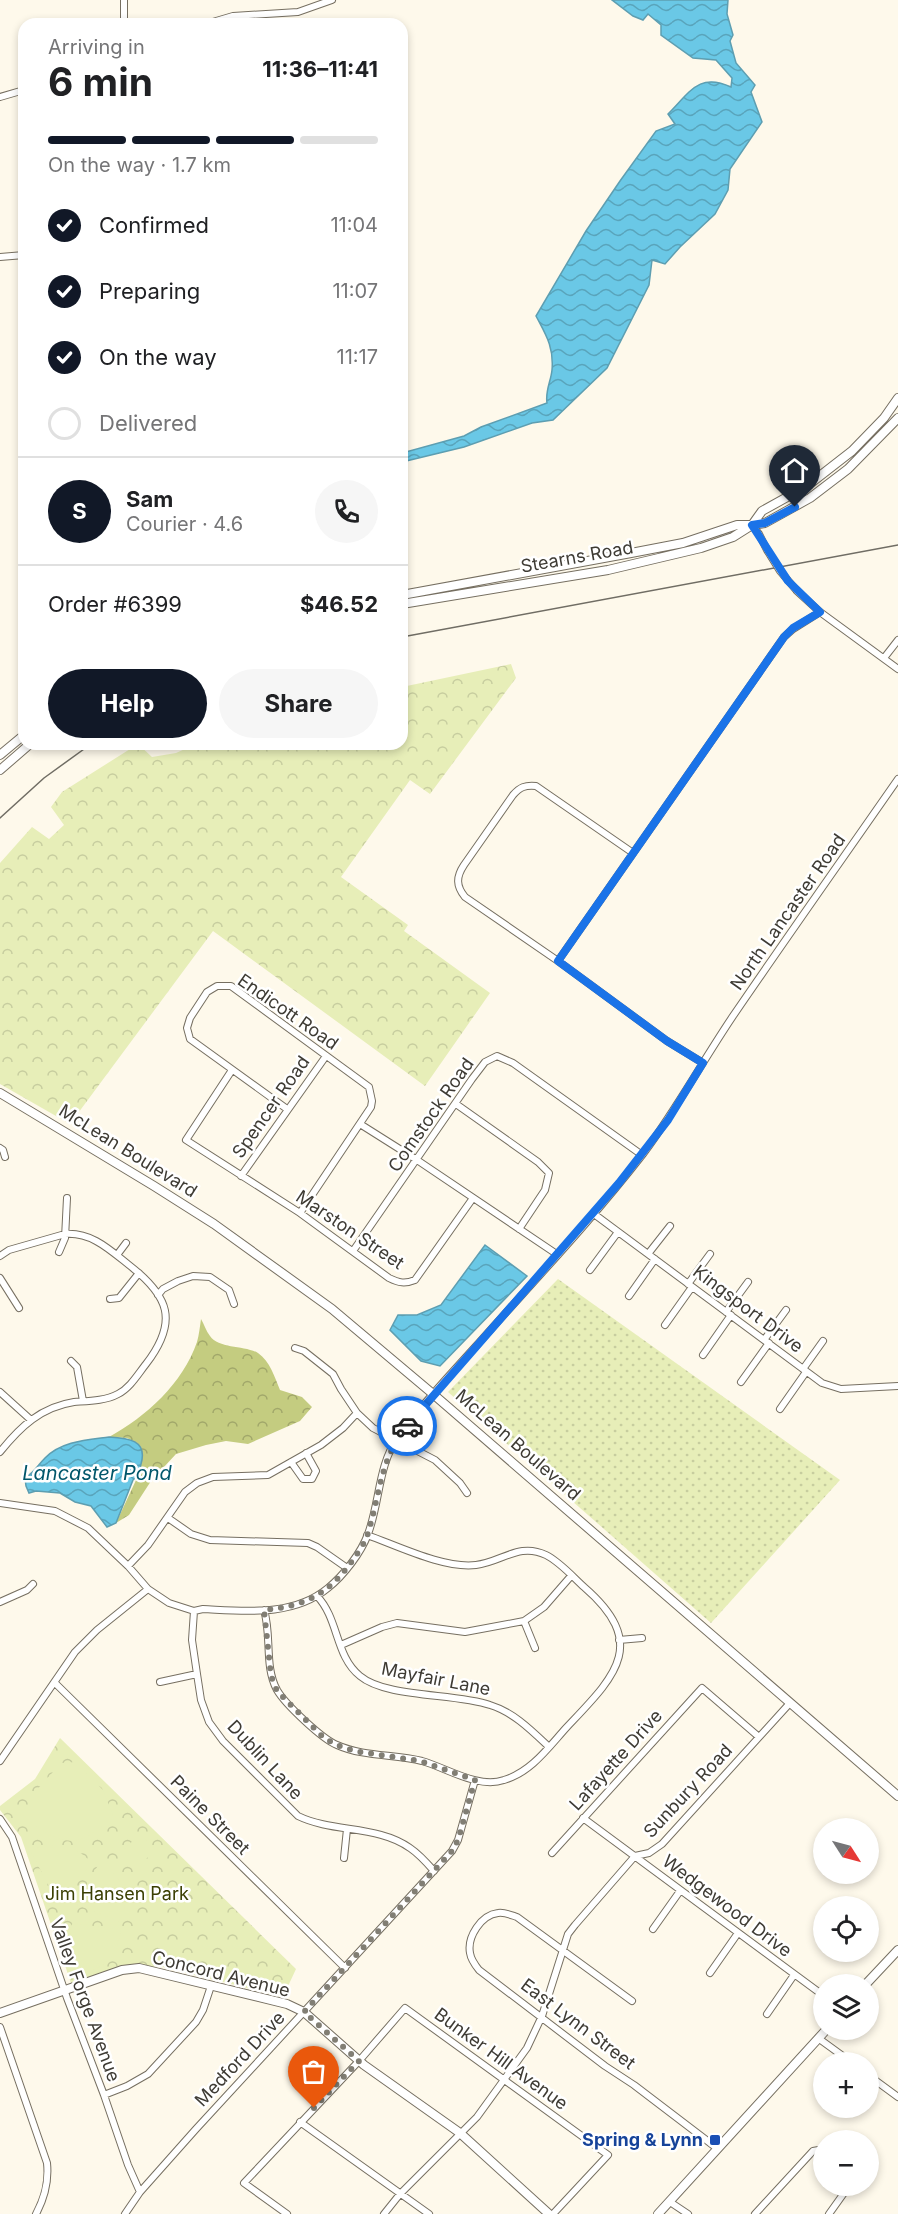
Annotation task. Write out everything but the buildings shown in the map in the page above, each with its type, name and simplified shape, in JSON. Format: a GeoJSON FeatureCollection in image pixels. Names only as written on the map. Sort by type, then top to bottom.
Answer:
{"type":"FeatureCollection","features":[{"type":"Feature","properties":{"kind":"main road","name":"Stearns Road"},"geometry":{"type":"LineString","coordinates":[[408,603],[608,570],[701,548],[732,537],[752,525],[762,511],[807,486],[852,451],[884,418],[898,398]]}},
{"type":"Feature","properties":{"kind":"main road","name":"Stearns Road"},"geometry":{"type":"LineString","coordinates":[[408,593],[684,543],[737,525],[765,523],[810,498],[848,469],[898,418]]}},
{"type":"Feature","properties":{"kind":"main road"},"geometry":{"type":"LineString","coordinates":[[0,755],[18,740]]}},
{"type":"Feature","properties":{"kind":"main road"},"geometry":{"type":"LineString","coordinates":[[0,770],[23,750]]}},
{"type":"Feature","properties":{"kind":"main road","name":"McLean Boulevard"},"geometry":{"type":"LineString","coordinates":[[0,1093],[214,1224],[332,1309],[434,1394],[898,1796]]}},
{"type":"Feature","properties":{"kind":"main road"},"geometry":{"type":"LineString","coordinates":[[875,1974],[898,1950]]}},
{"type":"Feature","properties":{"kind":"main road"},"geometry":{"type":"LineString","coordinates":[[658,2214],[816,2040]]}},
{"type":"Feature","properties":{"kind":"street"},"geometry":{"type":"LineString","coordinates":[[124,0],[124,18]]}},
{"type":"Feature","properties":{"kind":"street"},"geometry":{"type":"LineString","coordinates":[[226,18],[298,12],[316,2],[332,0]]}},
{"type":"Feature","properties":{"kind":"street"},"geometry":{"type":"LineString","coordinates":[[0,97],[18,92]]}},
{"type":"Feature","properties":{"kind":"street"},"geometry":{"type":"LineString","coordinates":[[0,257],[18,256]]}},
{"type":"Feature","properties":{"kind":"street"},"geometry":{"type":"LineString","coordinates":[[752,525],[780,571],[797,591],[820,612],[898,669]]}},
{"type":"Feature","properties":{"kind":"street"},"geometry":{"type":"LineString","coordinates":[[558,961],[784,637],[793,628],[820,612]]}},
{"type":"Feature","properties":{"kind":"street"},"geometry":{"type":"LineString","coordinates":[[884,658],[898,640]]}},
{"type":"Feature","properties":{"kind":"street","name":"North Lancaster Road"},"geometry":{"type":"LineString","coordinates":[[194,1611],[287,1608],[317,1596],[330,1587],[347,1568],[367,1536],[387,1457],[396,1440],[594,1214],[642,1155],[668,1120],[739,1008],[898,779]]}},
{"type":"Feature","properties":{"kind":"street"},"geometry":{"type":"LineString","coordinates":[[633,853],[536,786],[525,786],[513,795],[459,872],[457,881],[465,897],[546,952],[667,1041],[703,1063]]}},
{"type":"Feature","properties":{"kind":"street","name":"Endicott Road"},"geometry":{"type":"LineString","coordinates":[[287,1109],[190,1039],[187,1028],[207,992],[217,986],[231,986],[369,1087],[371,1107],[300,1213]]}},
{"type":"Feature","properties":{"kind":"street","name":"Spencer Road"},"geometry":{"type":"LineString","coordinates":[[241,1176],[326,1056]]}},
{"type":"Feature","properties":{"kind":"street","name":"Comstock Road"},"geometry":{"type":"LineString","coordinates":[[353,1251],[485,1062],[497,1056],[513,1063],[642,1155]]}},
{"type":"Feature","properties":{"kind":"street","name":"Marston Street"},"geometry":{"type":"LineString","coordinates":[[232,1070],[186,1140],[300,1213],[397,1282],[407,1283],[415,1280],[473,1198]]}},
{"type":"Feature","properties":{"kind":"street"},"geometry":{"type":"LineString","coordinates":[[456,1104],[538,1162],[549,1173],[545,1190],[519,1229]]}},
{"type":"Feature","properties":{"kind":"street"},"geometry":{"type":"LineString","coordinates":[[360,1124],[558,1255]]}},
{"type":"Feature","properties":{"kind":"street"},"geometry":{"type":"LineString","coordinates":[[0,1148],[5,1157]]}},
{"type":"Feature","properties":{"kind":"street"},"geometry":{"type":"LineString","coordinates":[[59,1252],[65,1234],[67,1198]]}},
{"type":"Feature","properties":{"kind":"street","name":"Kingsport Drive"},"geometry":{"type":"LineString","coordinates":[[594,1214],[822,1383],[842,1389],[898,1386]]}},
{"type":"Feature","properties":{"kind":"street"},"geometry":{"type":"LineString","coordinates":[[648,1254],[670,1226]]}},
{"type":"Feature","properties":{"kind":"street"},"geometry":{"type":"LineString","coordinates":[[590,1270],[618,1232]]}},
{"type":"Feature","properties":{"kind":"street"},"geometry":{"type":"LineString","coordinates":[[0,1256],[9,1250],[65,1234],[73,1233],[91,1238],[148,1280],[164,1307],[164,1330],[159,1345],[130,1385],[119,1394],[106,1398],[50,1408],[31,1420],[0,1452]]}},
{"type":"Feature","properties":{"kind":"street"},"geometry":{"type":"LineString","coordinates":[[117,1255],[126,1243]]}},
{"type":"Feature","properties":{"kind":"street"},"geometry":{"type":"LineString","coordinates":[[665,1326],[710,1254]]}},
{"type":"Feature","properties":{"kind":"street"},"geometry":{"type":"LineString","coordinates":[[629,1296],[656,1259]]}},
{"type":"Feature","properties":{"kind":"street"},"geometry":{"type":"LineString","coordinates":[[110,1299],[119,1298],[139,1273]]}},
{"type":"Feature","properties":{"kind":"street"},"geometry":{"type":"LineString","coordinates":[[158,1295],[163,1289],[193,1276],[210,1278],[229,1290],[234,1304]]}},
{"type":"Feature","properties":{"kind":"street"},"geometry":{"type":"LineString","coordinates":[[0,1278],[20,1308]]}},
{"type":"Feature","properties":{"kind":"street"},"geometry":{"type":"LineString","coordinates":[[703,1355],[748,1282]]}},
{"type":"Feature","properties":{"kind":"street"},"geometry":{"type":"LineString","coordinates":[[741,1382],[786,1310]]}},
{"type":"Feature","properties":{"kind":"street"},"geometry":{"type":"LineString","coordinates":[[780,1409],[824,1341]]}},
{"type":"Feature","properties":{"kind":"street"},"geometry":{"type":"LineString","coordinates":[[295,1348],[304,1351],[333,1374],[357,1413],[373,1428],[435,1460],[460,1483],[467,1493]]}},
{"type":"Feature","properties":{"kind":"street"},"geometry":{"type":"LineString","coordinates":[[71,1361],[77,1367],[83,1401]]}},
{"type":"Feature","properties":{"kind":"street"},"geometry":{"type":"LineString","coordinates":[[0,1392],[31,1420]]}},
{"type":"Feature","properties":{"kind":"street"},"geometry":{"type":"LineString","coordinates":[[128,1566],[148,1545],[185,1492],[198,1483],[213,1477],[268,1475],[321,1445],[343,1428],[357,1413]]}},
{"type":"Feature","properties":{"kind":"street"},"geometry":{"type":"LineString","coordinates":[[291,1462],[303,1479],[310,1480],[316,1471],[306,1453]]}},
{"type":"Feature","properties":{"kind":"street"},"geometry":{"type":"LineString","coordinates":[[0,1503],[54,1511],[88,1528],[128,1566],[148,1590],[169,1603],[194,1611]]}},
{"type":"Feature","properties":{"kind":"street"},"geometry":{"type":"LineString","coordinates":[[168,1518],[191,1533],[210,1540],[308,1543],[347,1568]]}},
{"type":"Feature","properties":{"kind":"street"},"geometry":{"type":"LineString","coordinates":[[264,1610],[271,1676],[277,1691],[324,1738],[354,1751],[420,1761],[490,1783],[513,1777],[528,1769],[610,1680],[617,1662],[619,1640],[615,1623],[605,1606],[553,1560],[535,1551],[513,1551],[477,1565],[466,1565],[444,1562],[367,1536]]}},
{"type":"Feature","properties":{"kind":"street"},"geometry":{"type":"LineString","coordinates":[[341,1645],[397,1623],[465,1632],[524,1621],[544,1607],[572,1576]]}},
{"type":"Feature","properties":{"kind":"street"},"geometry":{"type":"LineString","coordinates":[[0,1602],[27,1590],[33,1584]]}},
{"type":"Feature","properties":{"kind":"street"},"geometry":{"type":"LineString","coordinates":[[0,1761],[75,1652],[92,1635],[148,1590]]}},
{"type":"Feature","properties":{"kind":"street","name":"Mayfair Lane"},"geometry":{"type":"LineString","coordinates":[[317,1596],[329,1611],[349,1664],[363,1679],[381,1687],[478,1701],[496,1707],[514,1717],[549,1747]]}},
{"type":"Feature","properties":{"kind":"street","name":"Dublin Lane"},"geometry":{"type":"LineString","coordinates":[[194,1611],[192,1640],[201,1700],[209,1722],[223,1741],[298,1816],[313,1823],[378,1834],[394,1839],[411,1848],[434,1871]]}},
{"type":"Feature","properties":{"kind":"street"},"geometry":{"type":"LineString","coordinates":[[524,1621],[535,1648]]}},
{"type":"Feature","properties":{"kind":"street"},"geometry":{"type":"LineString","coordinates":[[619,1640],[642,1638]]}},
{"type":"Feature","properties":{"kind":"street"},"geometry":{"type":"LineString","coordinates":[[160,1682],[196,1674]]}},
{"type":"Feature","properties":{"kind":"street","name":"Paine Street"},"geometry":{"type":"LineString","coordinates":[[55,1683],[345,1968]]}},
{"type":"Feature","properties":{"kind":"street","name":"Lafayette Drive"},"geometry":{"type":"LineString","coordinates":[[552,1853],[703,1688],[759,1737]]}},
{"type":"Feature","properties":{"kind":"street","name":"Sunbury Road"},"geometry":{"type":"LineString","coordinates":[[384,2214],[400,2194],[477,2117],[534,2038],[562,1950],[568,1934],[575,1925],[635,1856],[649,1853],[662,1844],[790,1703]]}},
{"type":"Feature","properties":{"kind":"street","name":"Medford Drive"},"geometry":{"type":"LineString","coordinates":[[125,2214],[140,2192],[452,1851],[458,1840],[475,1780]]}},
{"type":"Feature","properties":{"kind":"street","name":"Wedgewood Drive"},"geometry":{"type":"LineString","coordinates":[[583,1818],[813,1988]]}},
{"type":"Feature","properties":{"kind":"street","name":"Valley Forge Avenue"},"geometry":{"type":"LineString","coordinates":[[0,1819],[12,1837],[64,1990],[140,2192]]}},
{"type":"Feature","properties":{"kind":"street"},"geometry":{"type":"LineString","coordinates":[[344,1858],[347,1829]]}},
{"type":"Feature","properties":{"kind":"street"},"geometry":{"type":"LineString","coordinates":[[652,1929],[680,1891]]}},
{"type":"Feature","properties":{"kind":"street","name":"East Lynn Street"},"geometry":{"type":"LineString","coordinates":[[562,1950],[517,1917],[501,1913],[489,1916],[470,1942],[473,1962],[479,1970],[718,2149]]}},
{"type":"Feature","properties":{"kind":"street"},"geometry":{"type":"LineString","coordinates":[[710,1973],[738,1933]]}},
{"type":"Feature","properties":{"kind":"street"},"geometry":{"type":"LineString","coordinates":[[562,1950],[632,2001]]}},
{"type":"Feature","properties":{"kind":"street","name":"Concord Avenue"},"geometry":{"type":"LineString","coordinates":[[0,2013],[122,1970],[139,1968],[287,2004],[304,2012],[359,2061],[460,2133],[551,2214]]}},
{"type":"Feature","properties":{"kind":"street"},"geometry":{"type":"LineString","coordinates":[[767,2014],[794,1975]]}},
{"type":"Feature","properties":{"kind":"street"},"geometry":{"type":"LineString","coordinates":[[104,2095],[148,2074],[196,2022],[203,2010],[211,1986]]}},
{"type":"Feature","properties":{"kind":"street","name":"Bunker Hill Avenue"},"geometry":{"type":"LineString","coordinates":[[359,2061],[406,2008],[608,2155],[551,2214]]}},
{"type":"Feature","properties":{"kind":"street"},"geometry":{"type":"LineString","coordinates":[[0,2027],[47,2163],[48,2179],[43,2200],[36,2214]]}},
{"type":"Feature","properties":{"kind":"street"},"geometry":{"type":"LineString","coordinates":[[821,2040],[837,2052]]}},
{"type":"Feature","properties":{"kind":"street"},"geometry":{"type":"LineString","coordinates":[[287,2214],[244,2183],[359,2061]]}},
{"type":"Feature","properties":{"kind":"street"},"geometry":{"type":"LineString","coordinates":[[879,2083],[898,2097]]}},
{"type":"Feature","properties":{"kind":"street"},"geometry":{"type":"LineString","coordinates":[[300,2122],[429,2214]]}},
{"type":"Feature","properties":{"kind":"street"},"geometry":{"type":"LineString","coordinates":[[755,2214],[813,2151]]}},
{"type":"Feature","properties":{"kind":"street"},"geometry":{"type":"LineString","coordinates":[[829,2214],[842,2196]]}},
{"type":"Feature","properties":{"kind":"street"},"geometry":{"type":"LineString","coordinates":[[670,2202],[688,2214]]}},
{"type":"Feature","properties":{"kind":"green space"},"geometry":{"type":"Polygon","coordinates":[[[511,664],[516,678],[430,794],[410,780],[341,877],[408,925],[404,931],[490,993],[425,1086],[213,931],[70,1124],[0,1084],[0,863],[32,827],[49,839],[64,825],[51,807],[62,792],[128,750],[144,750],[152,757],[183,750],[408,750],[408,686],[511,664]]]}},
{"type":"Feature","properties":{"kind":"green space"},"geometry":{"type":"Polygon","coordinates":[[[558,1279],[840,1480],[711,1623],[448,1392],[558,1279]]]}},
{"type":"Feature","properties":{"kind":"green space"},"geometry":{"type":"Polygon","coordinates":[[[201,1319],[214,1340],[262,1356],[269,1365],[280,1390],[302,1397],[312,1407],[300,1421],[248,1444],[226,1441],[176,1454],[151,1481],[129,1515],[116,1523],[137,1478],[142,1460],[135,1442],[127,1438],[109,1437],[149,1409],[173,1385],[191,1357],[197,1342],[201,1319]]]}},
{"type":"Feature","properties":{"kind":"green space","name":"Jim Hansen Park"},"geometry":{"type":"Polygon","coordinates":[[[60,1738],[296,1969],[283,1997],[163,1967],[129,1965],[71,1983],[21,1837],[0,1810],[0,1806],[35,1779],[60,1738]]]}},
{"type":"Feature","properties":{"kind":"green space"},"geometry":{"type":"Polygon","coordinates":[[[76,1762],[103,1790],[113,1815],[89,1835],[79,1840],[69,1841],[48,1833],[23,1816],[34,1793],[61,1763],[76,1762]]]}},
{"type":"Feature","properties":{"kind":"green space"},"geometry":{"type":"Polygon","coordinates":[[[140,1834],[156,1849],[135,1870],[119,1854],[140,1834]]]}},
{"type":"Feature","properties":{"kind":"green space"},"geometry":{"type":"Polygon","coordinates":[[[49,1845],[73,1849],[93,1864],[57,1895],[53,1894],[31,1852],[49,1845]]]}},
{"type":"Feature","properties":{"kind":"green space"},"geometry":{"type":"Polygon","coordinates":[[[100,1862],[115,1875],[123,1888],[125,1903],[123,1923],[75,1904],[100,1862]]]}},
{"type":"Feature","properties":{"kind":"green space"},"geometry":{"type":"Polygon","coordinates":[[[73,1923],[121,1930],[116,1949],[107,1962],[93,1970],[74,1975],[70,1927],[73,1923]]]}},
{"type":"Feature","properties":{"kind":"water"},"geometry":{"type":"Polygon","coordinates":[[[612,0],[728,0],[727,14],[733,35],[730,41],[736,63],[755,85],[751,92],[762,122],[730,169],[728,190],[715,214],[665,264],[652,260],[649,285],[607,368],[553,420],[532,423],[464,447],[408,461],[408,451],[464,436],[481,427],[547,403],[552,355],[536,316],[586,231],[656,131],[675,124],[668,114],[689,92],[703,83],[720,83],[731,87],[732,78],[716,60],[693,58],[661,35],[661,25],[648,14],[643,20],[633,16],[612,0]]]}},
{"type":"Feature","properties":{"kind":"water"},"geometry":{"type":"Polygon","coordinates":[[[485,1245],[527,1276],[440,1366],[421,1361],[390,1330],[398,1315],[417,1315],[441,1305],[485,1245]]]}},
{"type":"Feature","properties":{"kind":"water","name":"Lancaster Pond"},"geometry":{"type":"Polygon","coordinates":[[[109,1437],[135,1442],[142,1450],[139,1473],[133,1480],[116,1523],[107,1527],[91,1506],[75,1502],[60,1493],[36,1491],[29,1493],[25,1478],[52,1452],[75,1442],[109,1437]]]}},
{"type":"Feature","properties":{"kind":"railway"},"geometry":{"type":"LineString","coordinates":[[408,636],[898,545]]}},
{"type":"Feature","properties":{"kind":"railway"},"geometry":{"type":"LineString","coordinates":[[0,818],[44,778],[83,750]]}},
{"type":"Feature","properties":{"kind":"way so far"},"geometry":{"type":"LineString","coordinates":[[314,2108],[359,2061],[304,2012],[452,1851],[458,1840],[475,1780],[420,1761],[354,1751],[324,1738],[277,1691],[271,1676],[264,1610],[287,1608],[308,1601],[330,1587],[347,1568],[367,1536],[387,1457],[407,1426]]}},
{"type":"Feature","properties":{"kind":"place","name":"Spring & Lynn"},"geometry":{"type":"Point","coordinates":[715,2140]}},
{"type":"Feature","properties":{"kind":"route"},"geometry":{"type":"LineString","coordinates":[[407,1426],[594,1214],[668,1120],[703,1063],[667,1041],[558,961],[784,637],[793,628],[820,612],[788,581],[752,525],[765,523],[795,507]]}}]}
